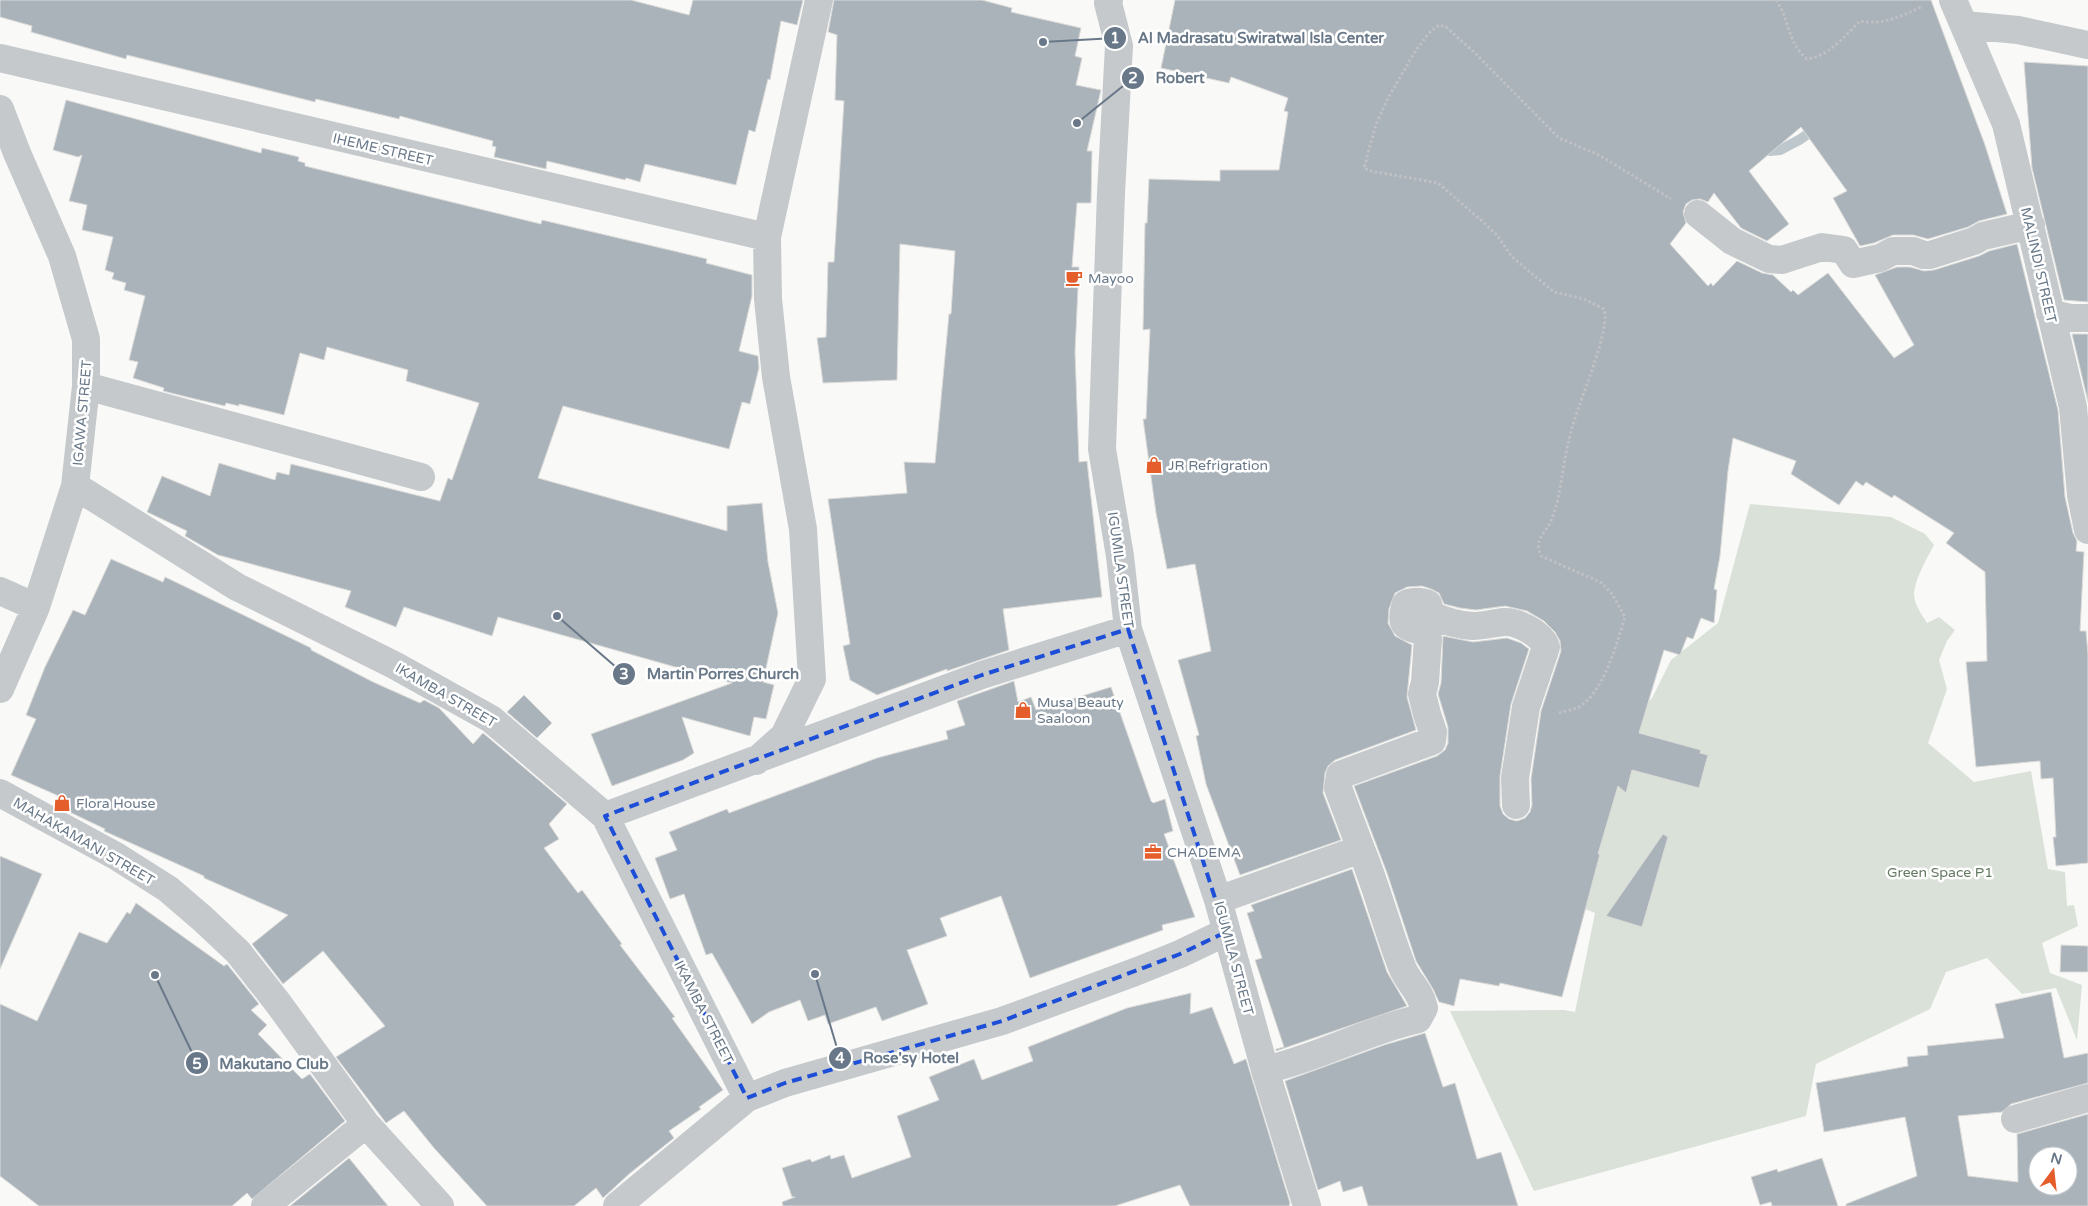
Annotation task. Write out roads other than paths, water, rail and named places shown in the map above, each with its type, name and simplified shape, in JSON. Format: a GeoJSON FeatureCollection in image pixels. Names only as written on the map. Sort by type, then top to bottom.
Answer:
{"type":"FeatureCollection","features":[{"type":"Feature","properties":{"kind":"street"},"geometry":{"type":"LineString","coordinates":[[756,761],[784,736],[812,679],[803,529],[776,377],[768,299],[767,237],[819,0]]}},
{"type":"Feature","properties":{"kind":"street","name":"IGUMILA STREET"},"geometry":{"type":"LineString","coordinates":[[1106,1],[1119,46],[1110,202],[1102,449],[1120,556],[1128,629],[1218,900],[1265,1070],[1307,1206]]}},
{"type":"Feature","properties":{"kind":"street"},"geometry":{"type":"LineString","coordinates":[[1958,11],[2018,30],[2088,45]]}},
{"type":"Feature","properties":{"kind":"street","name":"MALINDI STREET"},"geometry":{"type":"LineString","coordinates":[[1958,11],[2006,124],[2050,313],[2081,407],[2081,495],[2088,530]]}},
{"type":"Feature","properties":{"kind":"street","name":"IHEME STREET"},"geometry":{"type":"LineString","coordinates":[[0,58],[767,237]]}},
{"type":"Feature","properties":{"kind":"street","name":"IGAWA STREET"},"geometry":{"type":"LineString","coordinates":[[0,109],[62,256],[86,339],[86,386],[75,486],[36,607],[0,689]]}},
{"type":"Feature","properties":{"kind":"street"},"geometry":{"type":"LineString","coordinates":[[1698,214],[1732,241],[1769,259],[1782,260],[1822,248],[1844,250],[1853,264],[1880,258],[1893,251],[1913,251],[1924,255],[1930,254],[1974,242],[1983,236],[2031,225]]}},
{"type":"Feature","properties":{"kind":"street"},"geometry":{"type":"LineString","coordinates":[[2050,313],[2071,318],[2088,318]]}},
{"type":"Feature","properties":{"kind":"street"},"geometry":{"type":"LineString","coordinates":[[86,386],[421,477]]}},
{"type":"Feature","properties":{"kind":"street","name":"IKAMBA STREET"},"geometry":{"type":"LineString","coordinates":[[75,486],[237,587],[394,665],[491,718],[605,816],[747,1098]]}},
{"type":"Feature","properties":{"kind":"street"},"geometry":{"type":"LineString","coordinates":[[0,591],[36,607]]}},
{"type":"Feature","properties":{"kind":"street"},"geometry":{"type":"LineString","coordinates":[[1265,1070],[1293,1064],[1380,1029],[1418,1020],[1424,1008],[1422,996],[1403,970],[1381,911],[1375,883],[1338,788],[1340,775],[1428,744],[1433,737],[1434,732],[1422,694],[1427,634],[1410,629],[1405,625],[1403,613],[1406,604],[1425,602],[1428,604],[1431,615],[1458,624],[1476,626],[1507,622],[1531,631],[1542,638],[1546,647],[1526,707],[1526,716],[1516,765],[1516,805]]}},
{"type":"Feature","properties":{"kind":"street"},"geometry":{"type":"LineString","coordinates":[[605,816],[982,675],[1128,629]]}},
{"type":"Feature","properties":{"kind":"street","name":"MAHAKAMANI STREET"},"geometry":{"type":"LineString","coordinates":[[0,793],[116,856],[168,889],[204,919],[238,952],[278,1003],[366,1124],[440,1206]]}},
{"type":"Feature","properties":{"kind":"street"},"geometry":{"type":"LineString","coordinates":[[1218,900],[1361,849]]}},
{"type":"Feature","properties":{"kind":"street"},"geometry":{"type":"LineString","coordinates":[[617,1206],[747,1098],[784,1083],[1002,1021],[1135,972],[1180,954],[1226,932]]}},
{"type":"Feature","properties":{"kind":"street"},"geometry":{"type":"LineString","coordinates":[[2016,1118],[2088,1098]]}},
{"type":"Feature","properties":{"kind":"street"},"geometry":{"type":"LineString","coordinates":[[265,1206],[366,1124]]}},
{"type":"Feature","properties":{"kind":"waterway"},"geometry":{"type":"LineString","coordinates":[[1764,143],[1770,151],[1780,150],[1817,128]]}},
{"type":"Feature","properties":{"kind":"place","name":"Al Madrasatu Swiratwal Isla Center"},"geometry":{"type":"Point","coordinates":[1043,42]}},
{"type":"Feature","properties":{"kind":"place","name":"Robert"},"geometry":{"type":"Point","coordinates":[1077,123]}},
{"type":"Feature","properties":{"kind":"place","name":"Mayoo"},"geometry":{"type":"Point","coordinates":[1074,278]}},
{"type":"Feature","properties":{"kind":"place","name":"JR Refrigration"},"geometry":{"type":"Point","coordinates":[1154,465]}},
{"type":"Feature","properties":{"kind":"place","name":"Martin Porres Church"},"geometry":{"type":"Point","coordinates":[557,616]}},
{"type":"Feature","properties":{"kind":"place","name":"Musa Beauty Saaloon"},"geometry":{"type":"Point","coordinates":[1023,710]}},
{"type":"Feature","properties":{"kind":"place","name":"Flora House"},"geometry":{"type":"Point","coordinates":[62,803]}},
{"type":"Feature","properties":{"kind":"place","name":"CHADEMA"},"geometry":{"type":"Point","coordinates":[1153,852]}},
{"type":"Feature","properties":{"kind":"place","name":"Rose'sy Hotel"},"geometry":{"type":"Point","coordinates":[815,974]}},
{"type":"Feature","properties":{"kind":"place","name":"Makutano Club"},"geometry":{"type":"Point","coordinates":[155,975]}},
{"type":"Feature","properties":{"kind":"park label","name":"Green Space P1"},"geometry":{"type":"Point","coordinates":[1940,872]}}]}
